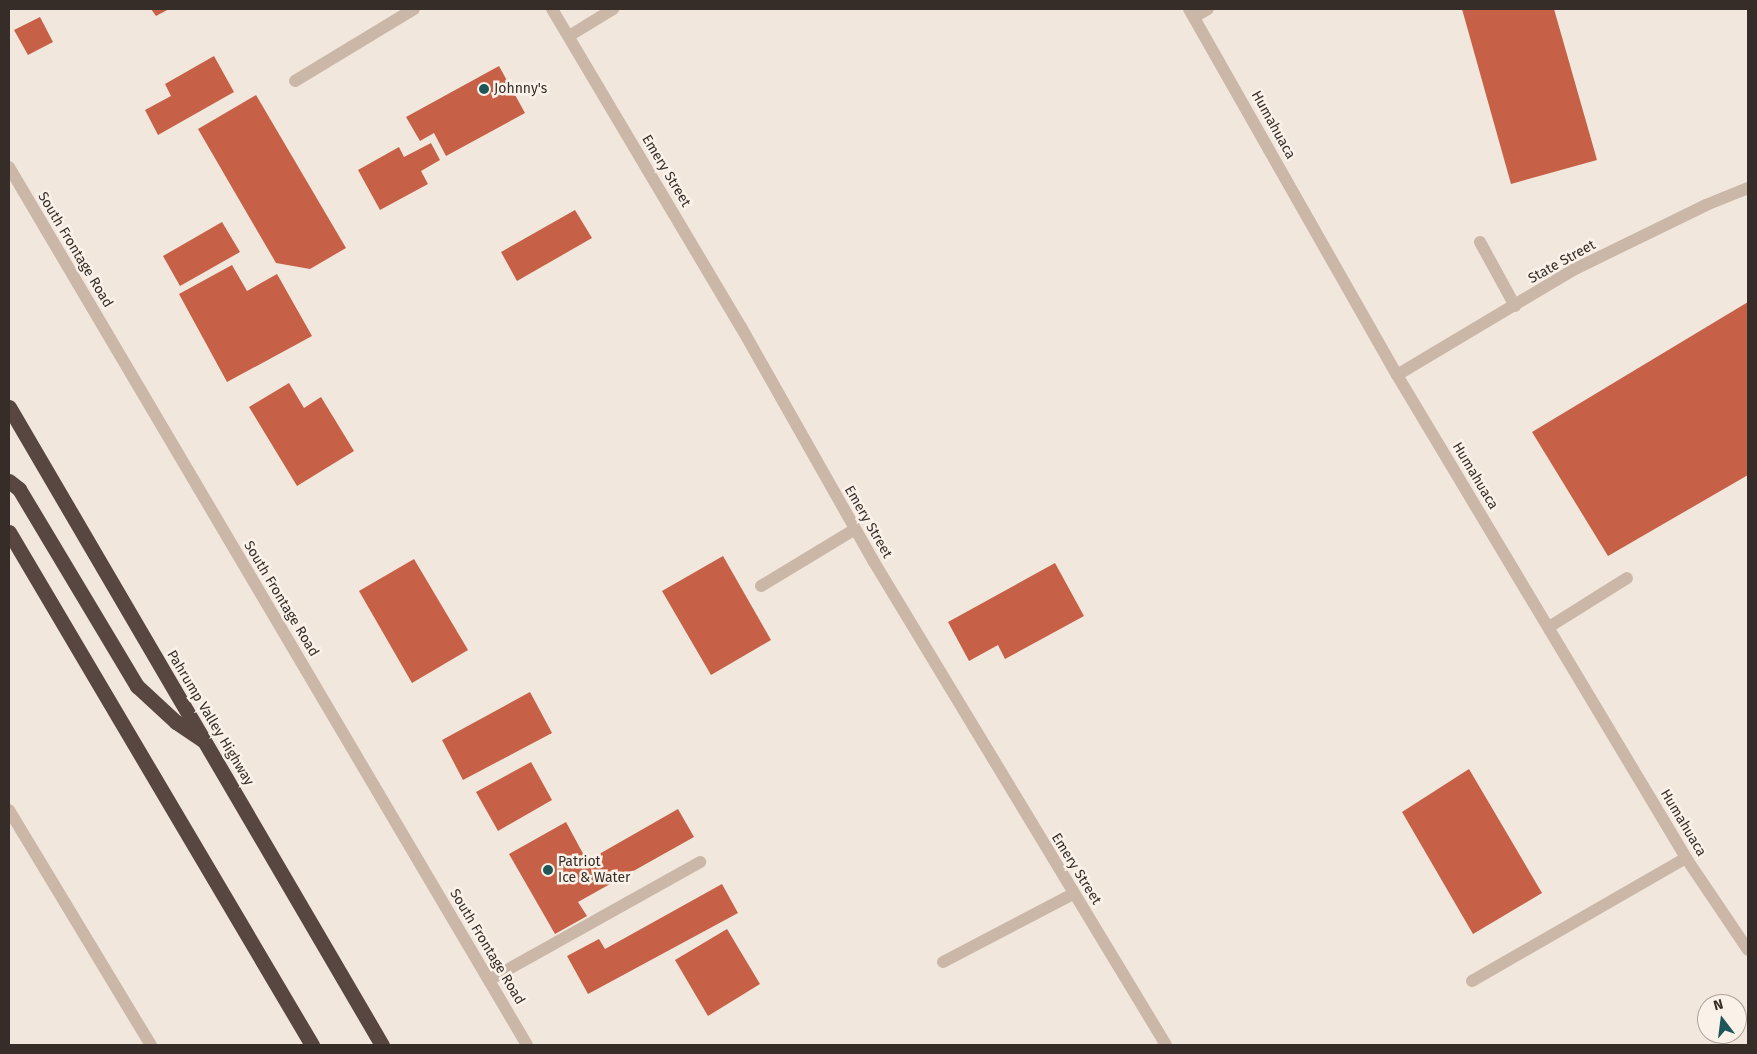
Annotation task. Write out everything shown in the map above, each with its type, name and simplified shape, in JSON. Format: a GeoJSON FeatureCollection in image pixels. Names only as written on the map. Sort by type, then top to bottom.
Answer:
{"type":"FeatureCollection","features":[{"type":"Feature","properties":{"kind":"highway","name":"Pahrump Valley Highway"},"geometry":{"type":"LineString","coordinates":[[9,407],[382,1045]]}},
{"type":"Feature","properties":{"kind":"highway"},"geometry":{"type":"LineString","coordinates":[[9,482],[19,489],[137,686],[176,722],[207,743]]}},
{"type":"Feature","properties":{"kind":"highway"},"geometry":{"type":"LineString","coordinates":[[9,532],[312,1045]]}},
{"type":"Feature","properties":{"kind":"street"},"geometry":{"type":"LineString","coordinates":[[295,81],[414,9]]}},
{"type":"Feature","properties":{"kind":"street","name":"Emery Street"},"geometry":{"type":"LineString","coordinates":[[552,9],[736,319],[855,529],[1166,1045]]}},
{"type":"Feature","properties":{"kind":"street"},"geometry":{"type":"LineString","coordinates":[[568,36],[613,9]]}},
{"type":"Feature","properties":{"kind":"street"},"geometry":{"type":"LineString","coordinates":[[1192,13],[1208,9]]}},
{"type":"Feature","properties":{"kind":"street","name":"Humahuaca"},"geometry":{"type":"LineString","coordinates":[[1192,13],[1397,376],[1686,858],[1748,950]]}},
{"type":"Feature","properties":{"kind":"street","name":"South Frontage Road"},"geometry":{"type":"LineString","coordinates":[[9,168],[528,1045]]}},
{"type":"Feature","properties":{"kind":"street","name":"State Street"},"geometry":{"type":"LineString","coordinates":[[1397,376],[1575,269],[1748,188]]}},
{"type":"Feature","properties":{"kind":"street"},"geometry":{"type":"LineString","coordinates":[[1480,242],[1515,306]]}},
{"type":"Feature","properties":{"kind":"street"},"geometry":{"type":"LineString","coordinates":[[761,586],[855,529]]}},
{"type":"Feature","properties":{"kind":"street"},"geometry":{"type":"LineString","coordinates":[[1548,627],[1627,578]]}},
{"type":"Feature","properties":{"kind":"street"},"geometry":{"type":"LineString","coordinates":[[9,810],[151,1045]]}},
{"type":"Feature","properties":{"kind":"street"},"geometry":{"type":"LineString","coordinates":[[1472,981],[1686,858]]}},
{"type":"Feature","properties":{"kind":"street"},"geometry":{"type":"LineString","coordinates":[[489,980],[700,862]]}},
{"type":"Feature","properties":{"kind":"street"},"geometry":{"type":"LineString","coordinates":[[943,962],[1074,894]]}},
{"type":"Feature","properties":{"kind":"building"},"geometry":{"type":"Polygon","coordinates":[[[151,9],[169,9],[156,16],[151,9]]]}},
{"type":"Feature","properties":{"kind":"building"},"geometry":{"type":"Polygon","coordinates":[[[1462,9],[1554,9],[1597,160],[1511,184],[1462,9]]]}},
{"type":"Feature","properties":{"kind":"building"},"geometry":{"type":"Polygon","coordinates":[[[40,17],[53,42],[28,55],[14,30],[40,17]]]}},
{"type":"Feature","properties":{"kind":"building"},"geometry":{"type":"Polygon","coordinates":[[[214,56],[234,92],[158,135],[145,110],[171,96],[165,84],[214,56]]]}},
{"type":"Feature","properties":{"kind":"building","name":"Johnny's"},"geometry":{"type":"Polygon","coordinates":[[[499,66],[525,113],[446,156],[434,133],[420,141],[406,117],[499,66]]]}},
{"type":"Feature","properties":{"kind":"building"},"geometry":{"type":"Polygon","coordinates":[[[256,95],[346,248],[310,269],[276,263],[198,129],[256,95]]]}},
{"type":"Feature","properties":{"kind":"building"},"geometry":{"type":"Polygon","coordinates":[[[431,143],[440,160],[421,171],[428,184],[380,210],[358,170],[399,147],[404,157],[431,143]]]}},
{"type":"Feature","properties":{"kind":"building"},"geometry":{"type":"Polygon","coordinates":[[[575,210],[592,238],[517,281],[501,252],[575,210]]]}},
{"type":"Feature","properties":{"kind":"building"},"geometry":{"type":"Polygon","coordinates":[[[222,222],[240,252],[180,286],[163,256],[222,222]]]}},
{"type":"Feature","properties":{"kind":"building"},"geometry":{"type":"Polygon","coordinates":[[[232,265],[247,291],[277,274],[312,336],[227,382],[179,294],[232,265]]]}},
{"type":"Feature","properties":{"kind":"building"},"geometry":{"type":"Polygon","coordinates":[[[1748,302],[1748,475],[1608,556],[1532,432],[1748,302]]]}},
{"type":"Feature","properties":{"kind":"building"},"geometry":{"type":"Polygon","coordinates":[[[289,383],[304,408],[321,397],[354,451],[297,486],[249,407],[289,383]]]}},
{"type":"Feature","properties":{"kind":"building"},"geometry":{"type":"Polygon","coordinates":[[[723,556],[771,640],[711,675],[662,591],[723,556]]]}},
{"type":"Feature","properties":{"kind":"building"},"geometry":{"type":"Polygon","coordinates":[[[414,559],[468,650],[412,683],[359,591],[414,559]]]}},
{"type":"Feature","properties":{"kind":"building"},"geometry":{"type":"Polygon","coordinates":[[[1055,563],[1084,616],[1005,659],[998,645],[969,661],[948,622],[1055,563]]]}},
{"type":"Feature","properties":{"kind":"building"},"geometry":{"type":"Polygon","coordinates":[[[530,692],[552,733],[463,780],[442,740],[530,692]]]}},
{"type":"Feature","properties":{"kind":"building"},"geometry":{"type":"Polygon","coordinates":[[[531,762],[552,800],[498,831],[476,792],[531,762]]]}},
{"type":"Feature","properties":{"kind":"building"},"geometry":{"type":"Polygon","coordinates":[[[1469,769],[1542,893],[1473,934],[1402,812],[1469,769]]]}},
{"type":"Feature","properties":{"kind":"building"},"geometry":{"type":"Polygon","coordinates":[[[678,809],[694,837],[578,902],[587,916],[555,934],[509,854],[566,822],[587,861],[678,809]]]}},
{"type":"Feature","properties":{"kind":"building"},"geometry":{"type":"Polygon","coordinates":[[[722,884],[738,913],[588,994],[567,956],[599,939],[605,949],[722,884]]]}},
{"type":"Feature","properties":{"kind":"building"},"geometry":{"type":"Polygon","coordinates":[[[727,929],[760,984],[708,1016],[675,960],[727,929]]]}},
{"type":"Feature","properties":{"kind":"place","name":"Johnny's"},"geometry":{"type":"Point","coordinates":[484,89]}},
{"type":"Feature","properties":{"kind":"place","name":"Patriot Ice & Water"},"geometry":{"type":"Point","coordinates":[548,870]}}]}
